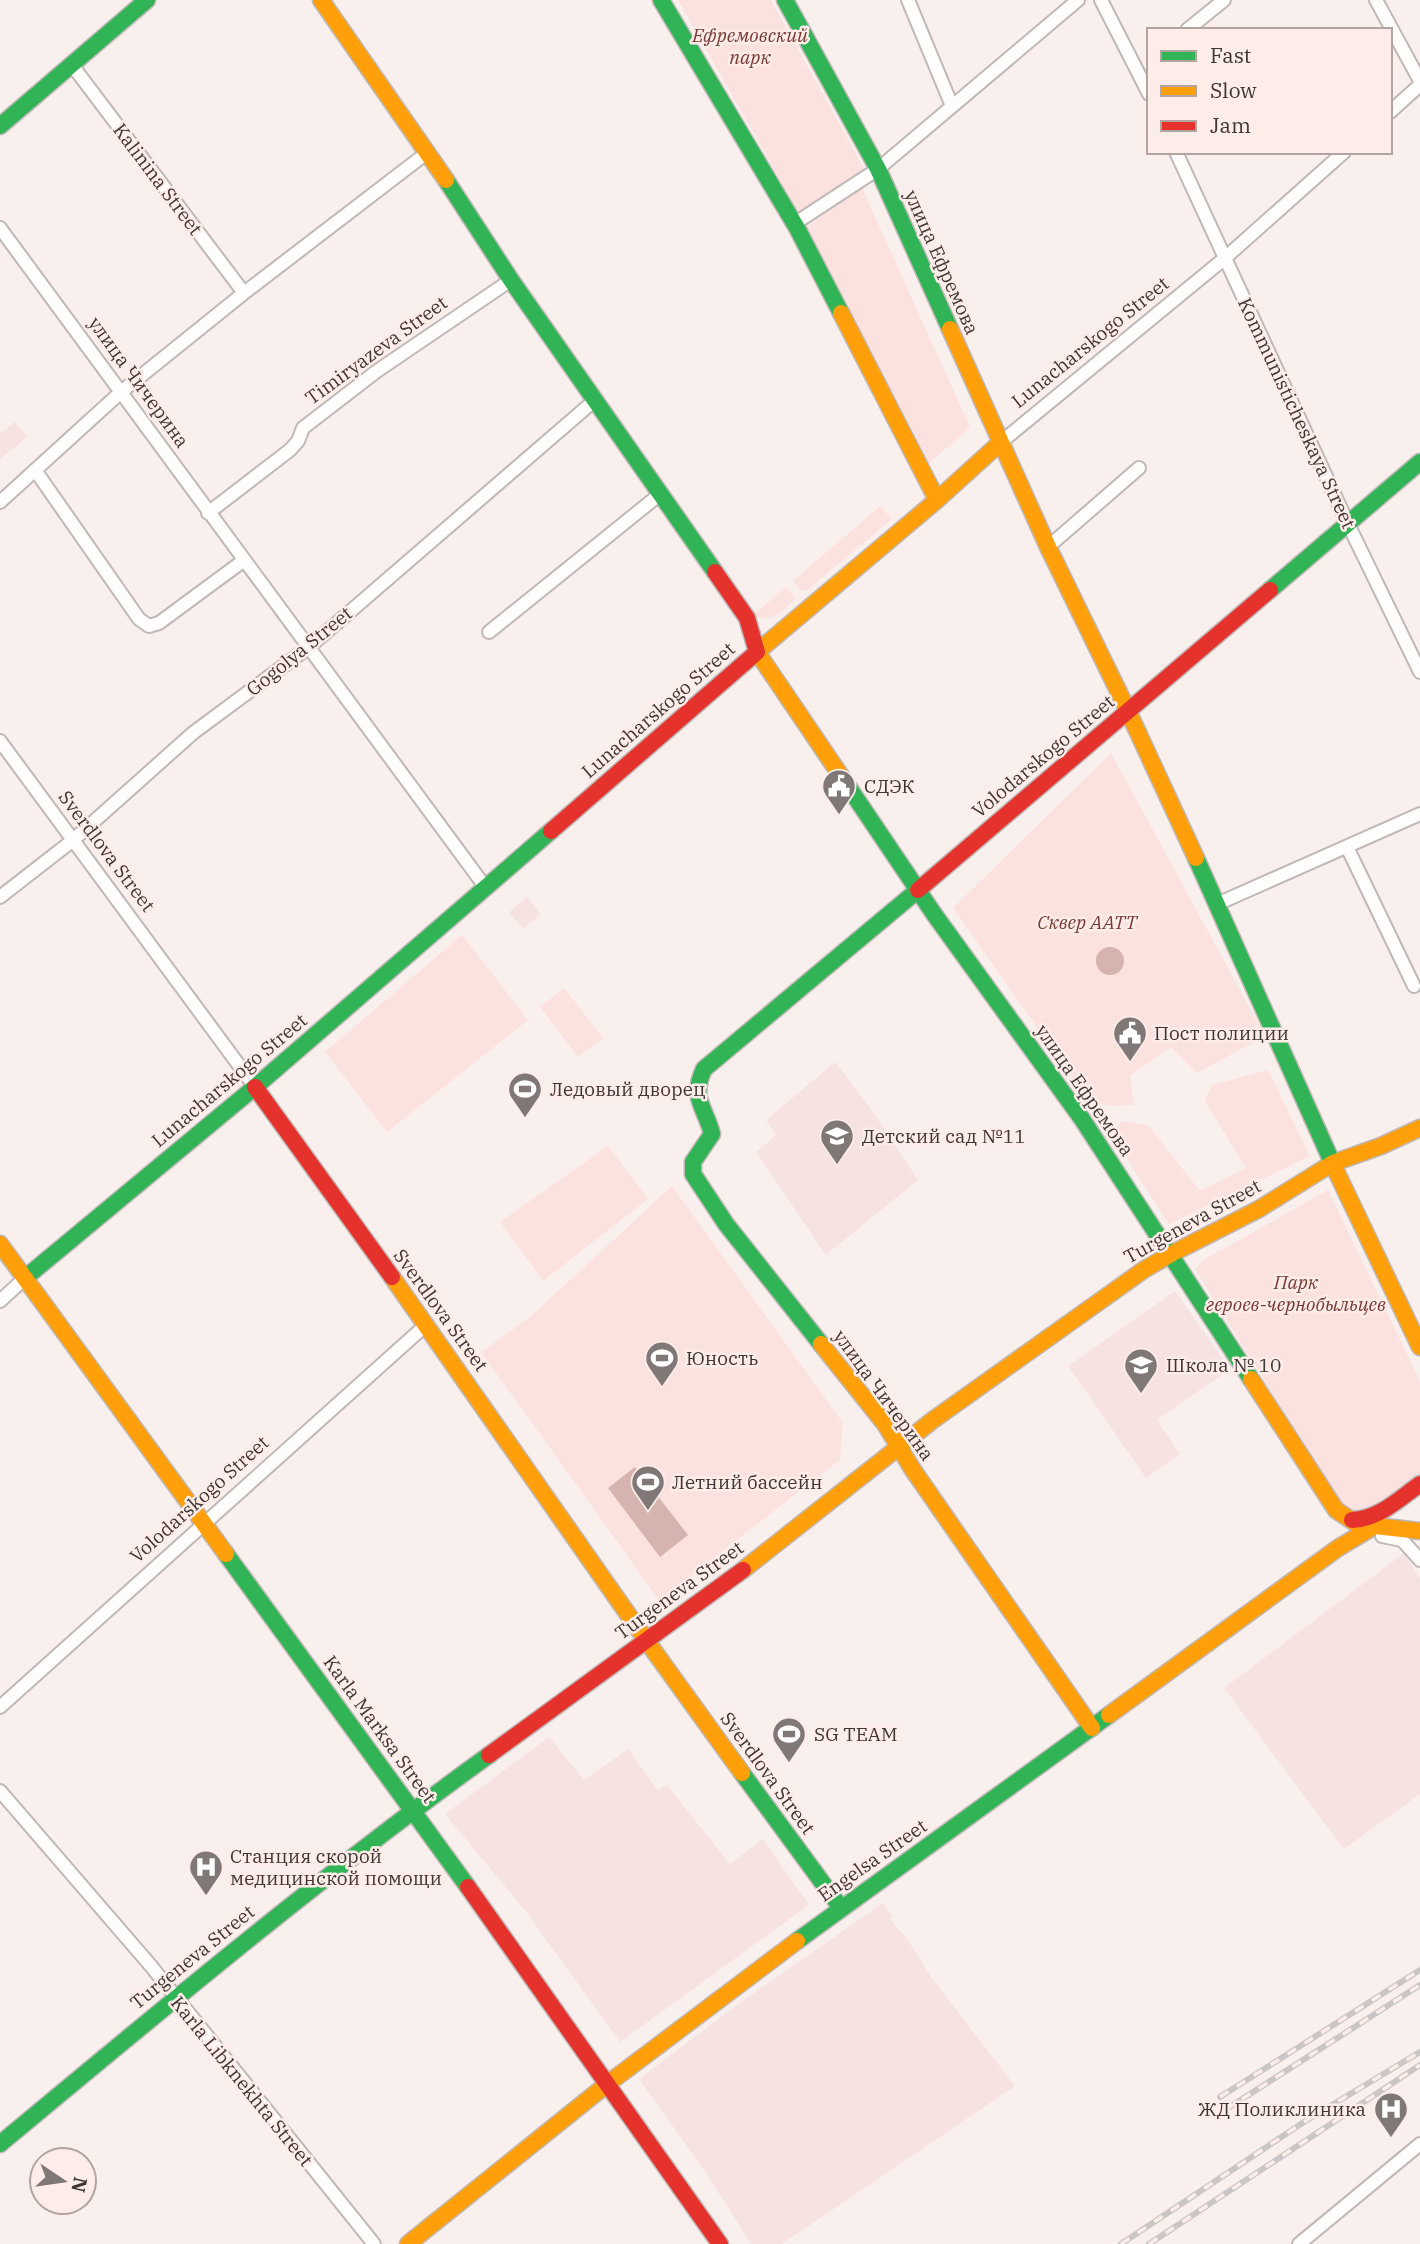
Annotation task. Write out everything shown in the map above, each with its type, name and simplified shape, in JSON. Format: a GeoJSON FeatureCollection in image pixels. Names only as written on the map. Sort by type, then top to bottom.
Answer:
{"type":"FeatureCollection","features":[{"type":"Feature","properties":{"kind":"street"},"geometry":{"type":"LineString","coordinates":[[0,126],[147,0]]}},
{"type":"Feature","properties":{"kind":"street"},"geometry":{"type":"LineString","coordinates":[[321,0],[428,152],[511,281],[747,618],[757,652]]}},
{"type":"Feature","properties":{"kind":"street"},"geometry":{"type":"LineString","coordinates":[[661,0],[794,223],[937,500]]}},
{"type":"Feature","properties":{"kind":"street","name":"улица Ефремова"},"geometry":{"type":"LineString","coordinates":[[785,0],[878,169],[1000,443],[1217,904],[1326,1154],[1333,1163],[1340,1186],[1420,1347]]}},
{"type":"Feature","properties":{"kind":"street"},"geometry":{"type":"LineString","coordinates":[[908,0],[952,106]]}},
{"type":"Feature","properties":{"kind":"street"},"geometry":{"type":"LineString","coordinates":[[794,223],[878,169],[1078,0]]}},
{"type":"Feature","properties":{"kind":"street"},"geometry":{"type":"LineString","coordinates":[[1101,0],[1147,89]]}},
{"type":"Feature","properties":{"kind":"street"},"geometry":{"type":"LineString","coordinates":[[1189,28],[1224,0]]}},
{"type":"Feature","properties":{"kind":"street"},"geometry":{"type":"LineString","coordinates":[[1376,0],[1391,28]]}},
{"type":"Feature","properties":{"kind":"street"},"geometry":{"type":"LineString","coordinates":[[1392,30],[1420,83],[1392,110]]}},
{"type":"Feature","properties":{"kind":"street"},"geometry":{"type":"LineString","coordinates":[[1138,69],[1147,62]]}},
{"type":"Feature","properties":{"kind":"street","name":"Kalinina Street"},"geometry":{"type":"LineString","coordinates":[[72,65],[244,293]]}},
{"type":"Feature","properties":{"kind":"street"},"geometry":{"type":"LineString","coordinates":[[0,502],[121,392],[244,293],[428,152]]}},
{"type":"Feature","properties":{"kind":"street","name":"Kommunisticheskaya Street"},"geometry":{"type":"LineString","coordinates":[[1177,154],[1348,524],[1420,672]]}},
{"type":"Feature","properties":{"kind":"street","name":"Lunacharskogo Street"},"geometry":{"type":"LineString","coordinates":[[0,1301],[255,1087],[1000,443],[1225,258],[1342,154]]}},
{"type":"Feature","properties":{"kind":"street","name":"улица Чичерина"},"geometry":{"type":"LineString","coordinates":[[0,228],[486,888]]}},
{"type":"Feature","properties":{"kind":"street","name":"Timiryazeva Street"},"geometry":{"type":"LineString","coordinates":[[208,513],[290,450],[298,441],[303,428],[377,371],[511,281]]}},
{"type":"Feature","properties":{"kind":"street","name":"Gogolya Street"},"geometry":{"type":"LineString","coordinates":[[0,897],[72,841],[193,733],[309,647],[595,400]]}},
{"type":"Feature","properties":{"kind":"street","name":"Volodarskogo Street"},"geometry":{"type":"LineString","coordinates":[[695,1083],[704,1069],[1420,462]]}},
{"type":"Feature","properties":{"kind":"street"},"geometry":{"type":"LineString","coordinates":[[1048,547],[1139,468]]}},
{"type":"Feature","properties":{"kind":"street"},"geometry":{"type":"LineString","coordinates":[[35,470],[139,619],[149,626],[159,623],[243,561]]}},
{"type":"Feature","properties":{"kind":"street"},"geometry":{"type":"LineString","coordinates":[[489,632],[659,495]]}},
{"type":"Feature","properties":{"kind":"street","name":"улица Ефремова"},"geometry":{"type":"LineString","coordinates":[[757,652],[918,890],[1082,1119],[1342,1515]]}},
{"type":"Feature","properties":{"kind":"street","name":"Sverdlova Street"},"geometry":{"type":"LineString","coordinates":[[0,741],[427,1324],[646,1640],[841,1908]]}},
{"type":"Feature","properties":{"kind":"street"},"geometry":{"type":"LineString","coordinates":[[1217,904],[1420,814]]}},
{"type":"Feature","properties":{"kind":"street"},"geometry":{"type":"LineString","coordinates":[[1347,847],[1414,986]]}},
{"type":"Feature","properties":{"kind":"street","name":"улица Чичерина"},"geometry":{"type":"LineString","coordinates":[[695,1083],[696,1097],[710,1122],[712,1134],[693,1161],[693,1174],[702,1190],[885,1424],[898,1448],[1092,1728]]}},
{"type":"Feature","properties":{"kind":"street","name":"Turgeneva Street"},"geometry":{"type":"LineString","coordinates":[[0,2144],[175,1998],[413,1810],[754,1562],[1019,1357],[1145,1269],[1171,1254],[1259,1209],[1333,1163],[1381,1146],[1420,1128]]}},
{"type":"Feature","properties":{"kind":"street","name":"Karla Marksa Street"},"geometry":{"type":"LineString","coordinates":[[0,1244],[413,1810],[720,2244]]}},
{"type":"Feature","properties":{"kind":"street","name":"Volodarskogo Street"},"geometry":{"type":"LineString","coordinates":[[0,1707],[427,1324]]}},
{"type":"Feature","properties":{"kind":"street"},"geometry":{"type":"LineString","coordinates":[[1342,1515],[1357,1521],[1369,1518],[1420,1484]]}},
{"type":"Feature","properties":{"kind":"street"},"geometry":{"type":"LineString","coordinates":[[1342,1515],[1357,1524],[1420,1531]]}},
{"type":"Feature","properties":{"kind":"street"},"geometry":{"type":"LineString","coordinates":[[1338,1548],[1343,1530],[1342,1515]]}},
{"type":"Feature","properties":{"kind":"street","name":"Engelsa Street"},"geometry":{"type":"LineString","coordinates":[[408,2244],[606,2085],[841,1908],[1338,1548],[1373,1527]]}},
{"type":"Feature","properties":{"kind":"street"},"geometry":{"type":"LineString","coordinates":[[1390,1528],[1408,1537],[1420,1554]]}},
{"type":"Feature","properties":{"kind":"street"},"geometry":{"type":"LineString","coordinates":[[1338,1548],[1368,1537],[1391,1536],[1404,1541],[1420,1560]]}},
{"type":"Feature","properties":{"kind":"street","name":"Karla Libknekhta Street"},"geometry":{"type":"LineString","coordinates":[[0,1791],[142,1956],[374,2244]]}},
{"type":"Feature","properties":{"kind":"street"},"geometry":{"type":"LineString","coordinates":[[1299,2244],[1420,2144]]}},
{"type":"Feature","properties":{"kind":"shaded area"},"geometry":{"type":"Polygon","coordinates":[[[15,422],[27,437],[0,459],[0,434],[15,422]]]}},
{"type":"Feature","properties":{"kind":"shaded area"},"geometry":{"type":"Polygon","coordinates":[[[527,897],[541,914],[523,929],[509,912],[527,897]]]}},
{"type":"Feature","properties":{"kind":"shaded area"},"geometry":{"type":"Polygon","coordinates":[[[1110,947],[1120,951],[1124,961],[1120,971],[1110,975],[1100,971],[1096,961],[1100,951],[1110,947]]]}},
{"type":"Feature","properties":{"kind":"shaded area","name":"Детский сад №11"},"geometry":{"type":"Polygon","coordinates":[[[835,1062],[878,1119],[918,1180],[826,1255],[756,1152],[776,1135],[766,1120],[835,1062]]]}},
{"type":"Feature","properties":{"kind":"shaded area","name":"Школа № 10"},"geometry":{"type":"Polygon","coordinates":[[[1175,1291],[1230,1369],[1157,1420],[1180,1454],[1146,1478],[1068,1366],[1175,1291]]]}},
{"type":"Feature","properties":{"kind":"shaded area","name":"Летний бассейн"},"geometry":{"type":"Polygon","coordinates":[[[635,1467],[688,1535],[660,1557],[608,1488],[635,1467]]]}},
{"type":"Feature","properties":{"kind":"shaded area"},"geometry":{"type":"Polygon","coordinates":[[[1404,1553],[1420,1579],[1420,1794],[1344,1849],[1224,1688],[1404,1553]]]}},
{"type":"Feature","properties":{"kind":"shaded area"},"geometry":{"type":"Polygon","coordinates":[[[549,1737],[584,1780],[628,1749],[658,1790],[667,1785],[730,1864],[763,1839],[809,1905],[620,2042],[527,1913],[445,1814],[549,1737]]]}},
{"type":"Feature","properties":{"kind":"shaded area"},"geometry":{"type":"Polygon","coordinates":[[[883,1903],[892,1917],[890,1919],[907,1939],[931,1977],[1015,2086],[782,2244],[751,2244],[704,2170],[639,2079],[734,2007],[883,1903]]]}},
{"type":"Feature","properties":{"kind":"green space","name":"Ефремовский парк"},"geometry":{"type":"Polygon","coordinates":[[[678,0],[771,0],[865,170],[800,215],[678,0]]]}},
{"type":"Feature","properties":{"kind":"green space"},"geometry":{"type":"Polygon","coordinates":[[[862,188],[970,427],[927,465],[803,229],[862,188]]]}},
{"type":"Feature","properties":{"kind":"green space"},"geometry":{"type":"Polygon","coordinates":[[[880,506],[892,519],[806,591],[800,590],[793,581],[880,506]]]}},
{"type":"Feature","properties":{"kind":"green space"},"geometry":{"type":"Polygon","coordinates":[[[786,587],[796,599],[786,608],[771,617],[752,616],[786,587]]]}},
{"type":"Feature","properties":{"kind":"green space","name":"Сквер ААТТ"},"geometry":{"type":"Polygon","coordinates":[[[1111,753],[1265,1036],[1197,1073],[1171,1047],[1130,1075],[1134,1105],[1109,1106],[1088,1100],[953,908],[1111,753]]]}},
{"type":"Feature","properties":{"kind":"green space"},"geometry":{"type":"Polygon","coordinates":[[[462,935],[528,1020],[387,1132],[325,1052],[462,935]]]}},
{"type":"Feature","properties":{"kind":"green space"},"geometry":{"type":"Polygon","coordinates":[[[564,988],[603,1038],[578,1057],[540,1007],[564,988]]]}},
{"type":"Feature","properties":{"kind":"green space"},"geometry":{"type":"Polygon","coordinates":[[[1268,1070],[1310,1156],[1169,1224],[1110,1133],[1122,1121],[1148,1125],[1200,1191],[1246,1168],[1205,1101],[1212,1085],[1268,1070]]]}},
{"type":"Feature","properties":{"kind":"green space"},"geometry":{"type":"Polygon","coordinates":[[[608,1146],[648,1199],[543,1281],[500,1222],[608,1146]]]}},
{"type":"Feature","properties":{"kind":"green space","name":"Юность"},"geometry":{"type":"Polygon","coordinates":[[[672,1186],[843,1423],[840,1460],[659,1600],[481,1352],[529,1318],[672,1186]]]}},
{"type":"Feature","properties":{"kind":"green space","name":"Парк героев-чернобыльцев"},"geometry":{"type":"Polygon","coordinates":[[[1328,1190],[1420,1381],[1420,1480],[1362,1515],[1343,1507],[1195,1269],[1204,1260],[1328,1190]]]}},
{"type":"Feature","properties":{"kind":"railway"},"geometry":{"type":"LineString","coordinates":[[1220,2097],[1420,1970]]}},
{"type":"Feature","properties":{"kind":"railway"},"geometry":{"type":"LineString","coordinates":[[1225,2110],[1420,1985]]}},
{"type":"Feature","properties":{"kind":"railway"},"geometry":{"type":"LineString","coordinates":[[1121,2244],[1307,2120],[1420,2052]]}},
{"type":"Feature","properties":{"kind":"railway"},"geometry":{"type":"LineString","coordinates":[[1149,2244],[1420,2065]]}},
{"type":"Feature","properties":{"kind":"traffic: fast"},"geometry":{"type":"LineString","coordinates":[[0,126],[147,0]]}},
{"type":"Feature","properties":{"kind":"traffic: fast"},"geometry":{"type":"LineString","coordinates":[[661,0],[797,228],[841,313]]}},
{"type":"Feature","properties":{"kind":"traffic: fast"},"geometry":{"type":"LineString","coordinates":[[785,0],[878,169],[950,329]]}},
{"type":"Feature","properties":{"kind":"traffic: fast"},"geometry":{"type":"LineString","coordinates":[[446,180],[511,280],[715,572]]}},
{"type":"Feature","properties":{"kind":"traffic: fast"},"geometry":{"type":"LineString","coordinates":[[1270,590],[1420,462]]}},
{"type":"Feature","properties":{"kind":"traffic: fast"},"geometry":{"type":"LineString","coordinates":[[841,776],[934,914],[1082,1119],[1251,1379]]}},
{"type":"Feature","properties":{"kind":"traffic: fast"},"geometry":{"type":"LineString","coordinates":[[25,1278],[255,1087],[551,831]]}},
{"type":"Feature","properties":{"kind":"traffic: fast"},"geometry":{"type":"LineString","coordinates":[[1196,858],[1336,1171]]}},
{"type":"Feature","properties":{"kind":"traffic: fast"},"geometry":{"type":"LineString","coordinates":[[821,1344],[726,1224],[693,1174],[693,1162],[712,1134],[700,1102],[698,1088],[704,1069],[918,890]]}},
{"type":"Feature","properties":{"kind":"traffic: fast"},"geometry":{"type":"LineString","coordinates":[[226,1554],[468,1887]]}},
{"type":"Feature","properties":{"kind":"traffic: fast"},"geometry":{"type":"LineString","coordinates":[[797,1941],[1109,1715]]}},
{"type":"Feature","properties":{"kind":"traffic: fast"},"geometry":{"type":"LineString","coordinates":[[0,2144],[302,1897],[489,1755]]}},
{"type":"Feature","properties":{"kind":"traffic: fast"},"geometry":{"type":"LineString","coordinates":[[742,1773],[841,1908]]}},
{"type":"Feature","properties":{"kind":"traffic: slow"},"geometry":{"type":"LineString","coordinates":[[321,0],[446,180]]}},
{"type":"Feature","properties":{"kind":"traffic: slow"},"geometry":{"type":"LineString","coordinates":[[841,313],[937,500]]}},
{"type":"Feature","properties":{"kind":"traffic: slow"},"geometry":{"type":"LineString","coordinates":[[950,329],[1048,547],[1196,858]]}},
{"type":"Feature","properties":{"kind":"traffic: slow"},"geometry":{"type":"LineString","coordinates":[[841,776],[757,652],[937,500],[1000,443]]}},
{"type":"Feature","properties":{"kind":"traffic: slow"},"geometry":{"type":"LineString","coordinates":[[1171,1254],[1259,1209],[1333,1163],[1381,1146],[1420,1128]]}},
{"type":"Feature","properties":{"kind":"traffic: slow"},"geometry":{"type":"LineString","coordinates":[[1336,1171],[1420,1347]]}},
{"type":"Feature","properties":{"kind":"traffic: slow"},"geometry":{"type":"LineString","coordinates":[[0,1244],[226,1554]]}},
{"type":"Feature","properties":{"kind":"traffic: slow"},"geometry":{"type":"LineString","coordinates":[[743,1570],[933,1420],[1145,1269],[1171,1254]]}},
{"type":"Feature","properties":{"kind":"traffic: slow"},"geometry":{"type":"LineString","coordinates":[[392,1277],[742,1773]]}},
{"type":"Feature","properties":{"kind":"traffic: slow"},"geometry":{"type":"LineString","coordinates":[[821,1344],[885,1424],[913,1470],[1092,1728]]}},
{"type":"Feature","properties":{"kind":"traffic: slow"},"geometry":{"type":"LineString","coordinates":[[1251,1379],[1336,1510],[1357,1524],[1420,1531]]}},
{"type":"Feature","properties":{"kind":"traffic: slow"},"geometry":{"type":"LineString","coordinates":[[1109,1715],[1338,1548],[1373,1527]]}},
{"type":"Feature","properties":{"kind":"traffic: slow"},"geometry":{"type":"LineString","coordinates":[[408,2244],[606,2085],[797,1941]]}},
{"type":"Feature","properties":{"kind":"traffic: jam"},"geometry":{"type":"LineString","coordinates":[[551,831],[757,652],[747,618],[715,572]]}},
{"type":"Feature","properties":{"kind":"traffic: jam"},"geometry":{"type":"LineString","coordinates":[[918,890],[1270,590]]}},
{"type":"Feature","properties":{"kind":"traffic: jam"},"geometry":{"type":"LineString","coordinates":[[255,1087],[392,1277]]}},
{"type":"Feature","properties":{"kind":"traffic: jam"},"geometry":{"type":"LineString","coordinates":[[1352,1520],[1380,1512],[1420,1484]]}},
{"type":"Feature","properties":{"kind":"traffic: jam"},"geometry":{"type":"LineString","coordinates":[[489,1755],[743,1570]]}},
{"type":"Feature","properties":{"kind":"traffic: jam"},"geometry":{"type":"LineString","coordinates":[[468,1887],[720,2244]]}},
{"type":"Feature","properties":{"kind":"place","name":"СДЭК"},"geometry":{"type":"Point","coordinates":[839,816]}},
{"type":"Feature","properties":{"kind":"place","name":"Пост полиции"},"geometry":{"type":"Point","coordinates":[1130,1063]}},
{"type":"Feature","properties":{"kind":"place","name":"Ледовый дворец"},"geometry":{"type":"Point","coordinates":[525,1119]}},
{"type":"Feature","properties":{"kind":"place","name":"Детский сад №11"},"geometry":{"type":"Point","coordinates":[837,1166]}},
{"type":"Feature","properties":{"kind":"place","name":"Юность"},"geometry":{"type":"Point","coordinates":[662,1388]}},
{"type":"Feature","properties":{"kind":"place","name":"Школа № 10"},"geometry":{"type":"Point","coordinates":[1141,1395]}},
{"type":"Feature","properties":{"kind":"place","name":"Летний бассейн"},"geometry":{"type":"Point","coordinates":[648,1512]}},
{"type":"Feature","properties":{"kind":"place","name":"SG TEAM"},"geometry":{"type":"Point","coordinates":[789,1764]}},
{"type":"Feature","properties":{"kind":"place","name":"Станция скорой медицинской помощи"},"geometry":{"type":"Point","coordinates":[206,1897]}},
{"type":"Feature","properties":{"kind":"place","name":"ЖД Поликлиника"},"geometry":{"type":"Point","coordinates":[1391,2139]}}]}
